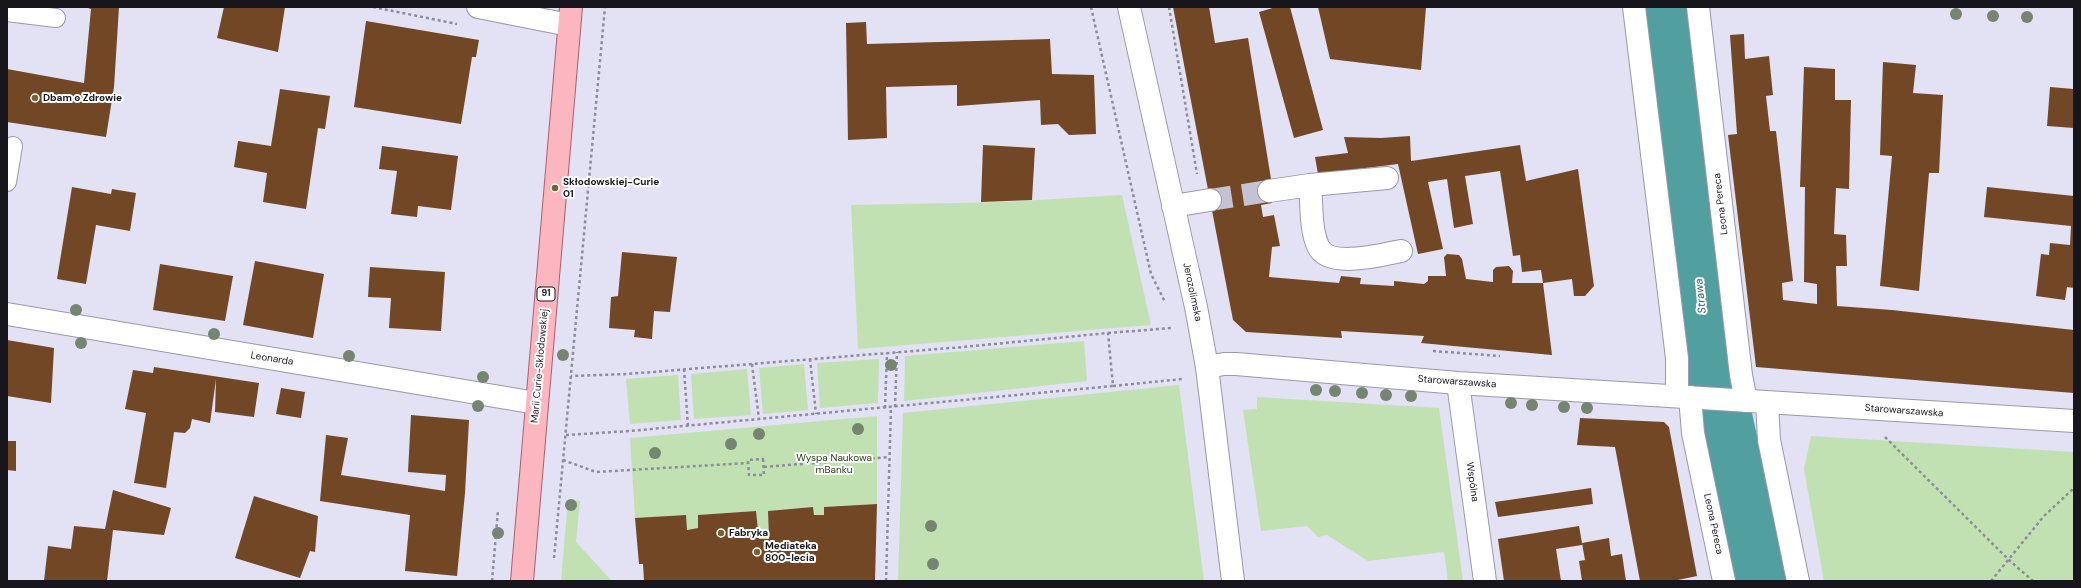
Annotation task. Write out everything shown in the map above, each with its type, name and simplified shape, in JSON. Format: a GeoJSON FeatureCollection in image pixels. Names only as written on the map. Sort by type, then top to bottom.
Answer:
{"type":"FeatureCollection","features":[{"type":"Feature","properties":{"kind":"main road","name":"Marii Curie-Skłodowskiej"},"geometry":{"type":"LineString","coordinates":[[522,581],[570,16]]}},
{"type":"Feature","properties":{"kind":"street"},"geometry":{"type":"LineString","coordinates":[[478,7],[570,16]]}},
{"type":"Feature","properties":{"kind":"street","name":"Jerozolimska"},"geometry":{"type":"LineString","coordinates":[[1129,7],[1196,307],[1207,367],[1233,581]]}},
{"type":"Feature","properties":{"kind":"street","name":"Leona Pereca"},"geometry":{"type":"LineString","coordinates":[[1634,7],[1677,358],[1691,397],[1693,433],[1724,581]]}},
{"type":"Feature","properties":{"kind":"street","name":"Leona Pereca"},"geometry":{"type":"LineString","coordinates":[[1698,7],[1741,375],[1749,401],[1769,440],[1798,581]]}},
{"type":"Feature","properties":{"kind":"street"},"geometry":{"type":"LineString","coordinates":[[1269,191],[1310,185],[1387,178]]}},
{"type":"Feature","properties":{"kind":"street"},"geometry":{"type":"LineString","coordinates":[[1310,185],[1315,238],[1318,247],[1325,254],[1344,259],[1401,251]]}},
{"type":"Feature","properties":{"kind":"street"},"geometry":{"type":"LineString","coordinates":[[1173,206],[1206,201]]}},
{"type":"Feature","properties":{"kind":"street","name":"Leonarda"},"geometry":{"type":"LineString","coordinates":[[7,314],[536,403]]}},
{"type":"Feature","properties":{"kind":"street","name":"Starowarszawska"},"geometry":{"type":"LineString","coordinates":[[1207,367],[1224,364],[1242,364],[1458,383],[2074,421]]}},
{"type":"Feature","properties":{"kind":"street","name":"Wspólna"},"geometry":{"type":"LineString","coordinates":[[1458,383],[1485,581]]}},
{"type":"Feature","properties":{"kind":"lane"},"geometry":{"type":"LineString","coordinates":[[7,12],[56,18]]}},
{"type":"Feature","properties":{"kind":"lane"},"geometry":{"type":"LineString","coordinates":[[7,182],[13,146]]}},
{"type":"Feature","properties":{"kind":"path"},"geometry":{"type":"LineString","coordinates":[[553,566],[572,376],[605,7]]}},
{"type":"Feature","properties":{"kind":"path"},"geometry":{"type":"LineString","coordinates":[[1091,7],[1151,274],[1167,305]]}},
{"type":"Feature","properties":{"kind":"path"},"geometry":{"type":"LineString","coordinates":[[1169,7],[1206,201]]}},
{"type":"Feature","properties":{"kind":"path"},"geometry":{"type":"LineString","coordinates":[[572,376],[614,375],[752,364],[1176,327]]}},
{"type":"Feature","properties":{"kind":"path"},"geometry":{"type":"LineString","coordinates":[[1108,332],[1113,386]]}},
{"type":"Feature","properties":{"kind":"path"},"geometry":{"type":"LineString","coordinates":[[1427,350],[1505,356]]}},
{"type":"Feature","properties":{"kind":"path"},"geometry":{"type":"LineString","coordinates":[[895,407],[897,352]]}},
{"type":"Feature","properties":{"kind":"path"},"geometry":{"type":"LineString","coordinates":[[885,408],[887,353]]}},
{"type":"Feature","properties":{"kind":"path"},"geometry":{"type":"LineString","coordinates":[[810,359],[816,414]]}},
{"type":"Feature","properties":{"kind":"path"},"geometry":{"type":"LineString","coordinates":[[752,364],[759,420]]}},
{"type":"Feature","properties":{"kind":"path"},"geometry":{"type":"LineString","coordinates":[[684,369],[688,426]]}},
{"type":"Feature","properties":{"kind":"path"},"geometry":{"type":"LineString","coordinates":[[566,435],[759,420],[1186,378]]}},
{"type":"Feature","properties":{"kind":"path"},"geometry":{"type":"LineString","coordinates":[[886,581],[891,407]]}},
{"type":"Feature","properties":{"kind":"path"},"geometry":{"type":"LineString","coordinates":[[1884,435],[1901,455],[2009,560],[2033,581]]}},
{"type":"Feature","properties":{"kind":"path"},"geometry":{"type":"LineString","coordinates":[[764,467],[890,457]]}},
{"type":"Feature","properties":{"kind":"path"},"geometry":{"type":"LineString","coordinates":[[563,460],[596,472],[748,463],[748,460],[764,459],[764,475],[749,475],[748,463]]}},
{"type":"Feature","properties":{"kind":"path"},"geometry":{"type":"LineString","coordinates":[[1991,581],[2044,516],[2074,488]]}},
{"type":"Feature","properties":{"kind":"green space"},"geometry":{"type":"Polygon","coordinates":[[[1648,15],[1657,15],[1694,344],[1698,362],[1688,362],[1648,15]]]}},
{"type":"Feature","properties":{"kind":"green space"},"geometry":{"type":"Polygon","coordinates":[[[1122,195],[1151,325],[858,349],[851,205],[1004,202],[1122,195]]]}},
{"type":"Feature","properties":{"kind":"green space"},"geometry":{"type":"Polygon","coordinates":[[[1084,341],[1087,381],[904,401],[905,356],[1084,341]]]}},
{"type":"Feature","properties":{"kind":"green space"},"geometry":{"type":"Polygon","coordinates":[[[879,359],[878,403],[820,408],[817,363],[879,359]]]}},
{"type":"Feature","properties":{"kind":"green space"},"geometry":{"type":"Polygon","coordinates":[[[804,364],[808,410],[763,414],[759,368],[804,364]]]}},
{"type":"Feature","properties":{"kind":"green space"},"geometry":{"type":"Polygon","coordinates":[[[747,369],[751,415],[694,419],[691,374],[747,369]]]}},
{"type":"Feature","properties":{"kind":"green space"},"geometry":{"type":"Polygon","coordinates":[[[678,375],[681,420],[630,424],[626,379],[678,375]]]}},
{"type":"Feature","properties":{"kind":"green space"},"geometry":{"type":"Polygon","coordinates":[[[1179,385],[1204,581],[898,581],[903,413],[1179,385]]]}},
{"type":"Feature","properties":{"kind":"green space"},"geometry":{"type":"Polygon","coordinates":[[[1257,397],[1439,408],[1463,581],[1448,581],[1444,552],[1368,561],[1327,535],[1318,537],[1307,526],[1261,531],[1243,410],[1257,409],[1257,397]]]}},
{"type":"Feature","properties":{"kind":"green space","name":"Wyspa Naukowa mBanku"},"geometry":{"type":"Polygon","coordinates":[[[877,416],[877,504],[824,507],[824,515],[814,515],[813,507],[768,511],[769,539],[759,539],[756,511],[698,515],[698,528],[687,530],[635,518],[630,438],[877,416]]]}},
{"type":"Feature","properties":{"kind":"green space"},"geometry":{"type":"Polygon","coordinates":[[[1741,429],[1757,430],[1787,581],[1774,581],[1741,429]]]}},
{"type":"Feature","properties":{"kind":"green space"},"geometry":{"type":"Polygon","coordinates":[[[1811,436],[2074,452],[2074,581],[1824,581],[1804,469],[1811,436]]]}},
{"type":"Feature","properties":{"kind":"green space"},"geometry":{"type":"Polygon","coordinates":[[[568,500],[580,501],[576,542],[612,581],[561,581],[568,500]]]}},
{"type":"Feature","properties":{"kind":"building"},"geometry":{"type":"Polygon","coordinates":[[[85,7],[119,7],[114,87],[106,137],[7,122],[7,69],[84,83],[91,9],[85,7]]]}},
{"type":"Feature","properties":{"kind":"building"},"geometry":{"type":"Polygon","coordinates":[[[224,7],[285,7],[278,52],[217,38],[224,7]]]}},
{"type":"Feature","properties":{"kind":"building"},"geometry":{"type":"Polygon","coordinates":[[[1173,7],[1209,7],[1215,43],[1248,38],[1271,179],[1267,179],[1272,203],[1261,205],[1263,217],[1274,215],[1280,246],[1272,247],[1269,277],[1339,283],[1341,276],[1361,278],[1360,284],[1394,286],[1394,281],[1424,284],[1428,281],[1428,276],[1446,276],[1444,257],[1447,254],[1459,255],[1462,259],[1466,279],[1493,282],[1493,270],[1496,267],[1509,266],[1513,271],[1512,283],[1543,283],[1552,355],[1421,343],[1424,336],[1341,331],[1342,338],[1246,332],[1233,320],[1173,7]]]}},
{"type":"Feature","properties":{"kind":"building"},"geometry":{"type":"Polygon","coordinates":[[[1276,7],[1290,7],[1323,130],[1294,138],[1259,12],[1276,7]]]}},
{"type":"Feature","properties":{"kind":"building"},"geometry":{"type":"Polygon","coordinates":[[[1318,7],[1426,7],[1421,70],[1330,59],[1318,7]]]}},
{"type":"Feature","properties":{"kind":"building"},"geometry":{"type":"Polygon","coordinates":[[[366,21],[479,40],[476,57],[472,57],[461,124],[354,107],[366,21]]]}},
{"type":"Feature","properties":{"kind":"building"},"geometry":{"type":"Polygon","coordinates":[[[866,22],[867,44],[1050,39],[1052,74],[1094,75],[1096,134],[1069,135],[1058,124],[1041,125],[1040,100],[957,106],[957,85],[886,87],[887,138],[848,140],[846,23],[866,22]]]}},
{"type":"Feature","properties":{"kind":"building"},"geometry":{"type":"Polygon","coordinates":[[[1744,34],[1745,59],[1769,56],[1773,95],[1766,96],[1770,131],[1776,131],[1793,281],[1782,283],[1783,300],[1817,304],[1817,284],[1804,282],[1805,187],[1800,187],[1804,67],[1835,69],[1835,100],[1851,100],[1849,189],[1836,188],[1834,234],[1846,235],[1847,266],[1836,266],[1837,306],[1892,310],[2074,330],[2074,393],[1756,367],[1728,135],[1737,134],[1730,35],[1744,34]]]}},
{"type":"Feature","properties":{"kind":"building"},"geometry":{"type":"Polygon","coordinates":[[[1883,62],[1916,65],[1913,93],[1943,95],[1939,173],[1929,173],[1919,291],[1880,286],[1892,156],[1880,155],[1883,62]]]}},
{"type":"Feature","properties":{"kind":"building"},"geometry":{"type":"Polygon","coordinates":[[[2050,87],[2074,89],[2074,128],[2047,126],[2050,87]]]}},
{"type":"Feature","properties":{"kind":"building"},"geometry":{"type":"Polygon","coordinates":[[[280,89],[330,96],[325,129],[318,128],[306,209],[263,202],[267,173],[234,167],[238,141],[271,146],[280,89]]]}},
{"type":"Feature","properties":{"kind":"building"},"geometry":{"type":"Polygon","coordinates":[[[1410,136],[1411,161],[1520,145],[1526,181],[1578,169],[1594,286],[1585,296],[1574,296],[1572,279],[1543,283],[1541,270],[1522,272],[1520,255],[1513,256],[1500,171],[1465,176],[1473,224],[1454,228],[1447,179],[1428,182],[1443,249],[1418,254],[1398,164],[1318,174],[1315,157],[1348,153],[1344,137],[1381,138],[1410,136]]]}},
{"type":"Feature","properties":{"kind":"building"},"geometry":{"type":"Polygon","coordinates":[[[983,145],[1035,148],[1032,200],[981,202],[983,145]]]}},
{"type":"Feature","properties":{"kind":"building"},"geometry":{"type":"Polygon","coordinates":[[[382,146],[458,156],[451,210],[418,206],[417,217],[391,214],[397,171],[379,169],[382,146]]]}},
{"type":"Feature","properties":{"kind":"building"},"geometry":{"type":"Polygon","coordinates":[[[72,187],[111,194],[112,189],[136,193],[130,231],[96,225],[86,284],[57,279],[72,187]]]}},
{"type":"Feature","properties":{"kind":"building"},"geometry":{"type":"Polygon","coordinates":[[[1987,187],[2074,196],[2074,288],[2067,287],[2065,300],[2036,296],[2041,254],[2049,255],[2050,243],[2070,245],[2071,226],[1984,217],[1987,187]]]}},
{"type":"Feature","properties":{"kind":"building"},"geometry":{"type":"Polygon","coordinates":[[[622,252],[677,257],[670,312],[654,311],[652,339],[634,337],[635,330],[609,328],[611,297],[618,296],[622,252]]]}},
{"type":"Feature","properties":{"kind":"building"},"geometry":{"type":"Polygon","coordinates":[[[255,261],[324,274],[313,338],[243,325],[255,261]]]}},
{"type":"Feature","properties":{"kind":"building"},"geometry":{"type":"Polygon","coordinates":[[[160,264],[233,276],[225,321],[153,310],[160,264]]]}},
{"type":"Feature","properties":{"kind":"building"},"geometry":{"type":"Polygon","coordinates":[[[370,267],[445,272],[441,331],[389,328],[391,298],[368,297],[370,267]]]}},
{"type":"Feature","properties":{"kind":"building"},"geometry":{"type":"Polygon","coordinates":[[[7,340],[54,348],[51,403],[7,396],[7,340]]]}},
{"type":"Feature","properties":{"kind":"building"},"geometry":{"type":"Polygon","coordinates":[[[154,367],[259,383],[254,417],[215,412],[216,379],[210,423],[192,419],[190,428],[185,433],[174,432],[166,488],[134,483],[146,413],[125,409],[133,370],[153,373],[154,367]]]}},
{"type":"Feature","properties":{"kind":"building"},"geometry":{"type":"Polygon","coordinates":[[[281,388],[305,392],[301,418],[276,414],[281,388]]]}},
{"type":"Feature","properties":{"kind":"building"},"geometry":{"type":"Polygon","coordinates":[[[411,415],[469,420],[465,493],[457,576],[405,571],[410,515],[320,501],[326,435],[348,438],[341,475],[445,491],[446,475],[408,472],[411,415]]]}},
{"type":"Feature","properties":{"kind":"building"},"geometry":{"type":"Polygon","coordinates":[[[1580,418],[1664,422],[1669,427],[1697,576],[1673,581],[1640,581],[1615,447],[1577,445],[1580,418]]]}},
{"type":"Feature","properties":{"kind":"building"},"geometry":{"type":"Polygon","coordinates":[[[7,441],[16,441],[16,471],[7,470],[7,441]]]}},
{"type":"Feature","properties":{"kind":"building"},"geometry":{"type":"Polygon","coordinates":[[[1591,488],[1593,504],[1498,517],[1495,502],[1591,488]]]}},
{"type":"Feature","properties":{"kind":"building"},"geometry":{"type":"Polygon","coordinates":[[[113,490],[171,508],[164,535],[113,530],[107,581],[44,581],[48,546],[71,549],[74,526],[105,529],[113,490]]]}},
{"type":"Feature","properties":{"kind":"building"},"geometry":{"type":"Polygon","coordinates":[[[254,496],[318,516],[315,552],[310,551],[300,578],[235,558],[254,496]]]}},
{"type":"Feature","properties":{"kind":"building","name":"Mediateka 800-lecia"},"geometry":{"type":"Polygon","coordinates":[[[877,504],[875,581],[644,581],[643,564],[639,564],[635,518],[686,515],[687,530],[698,528],[698,515],[756,511],[759,539],[769,539],[768,511],[813,507],[814,515],[824,515],[824,507],[877,504]]]}},
{"type":"Feature","properties":{"kind":"building"},"geometry":{"type":"Polygon","coordinates":[[[1579,526],[1582,545],[1556,549],[1561,581],[1504,581],[1498,539],[1579,526]]]}},
{"type":"Feature","properties":{"kind":"building"},"geometry":{"type":"Polygon","coordinates":[[[1609,538],[1611,556],[1622,554],[1626,581],[1582,581],[1579,561],[1585,560],[1582,543],[1609,538]]]}},
{"type":"Feature","properties":{"kind":"waterway","name":"Strawa"},"geometry":{"type":"LineString","coordinates":[[1670,7],[1706,334],[1759,581]]}},
{"type":"Feature","properties":{"kind":"tunnel"},"geometry":{"type":"LineString","coordinates":[[1210,200],[1269,191]]}},
{"type":"Feature","properties":{"kind":"place","name":"Dbam o Zdrowie"},"geometry":{"type":"Point","coordinates":[35,98]}},
{"type":"Feature","properties":{"kind":"place","name":"Skłodowskiej-Curie 01"},"geometry":{"type":"Point","coordinates":[555,188]}},
{"type":"Feature","properties":{"kind":"place","name":"Fabryka"},"geometry":{"type":"Point","coordinates":[721,533]}},
{"type":"Feature","properties":{"kind":"place","name":"Mediateka 800-lecia"},"geometry":{"type":"Point","coordinates":[757,552]}}]}
